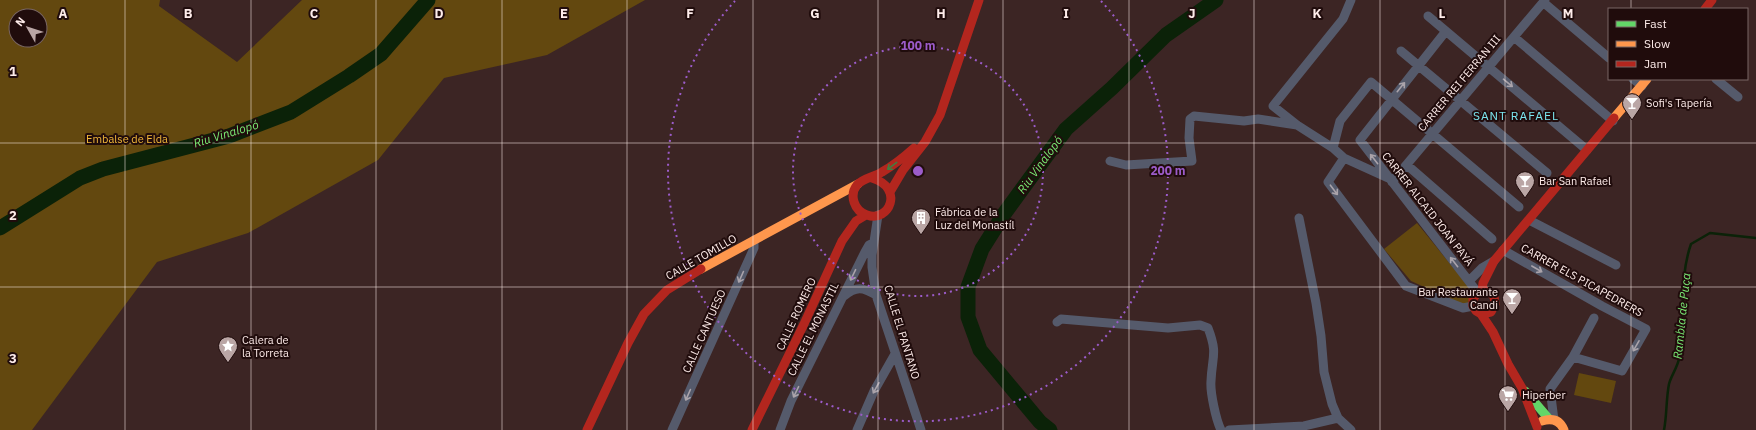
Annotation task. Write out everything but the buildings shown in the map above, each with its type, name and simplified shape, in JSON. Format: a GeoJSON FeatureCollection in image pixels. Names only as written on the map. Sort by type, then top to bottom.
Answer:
{"type":"FeatureCollection","features":[{"type":"Feature","properties":{"kind":"main road"},"geometry":{"type":"LineString","coordinates":[[931,132],[907,154],[880,174],[858,184],[854,190],[854,203],[859,210],[866,215],[878,215],[887,208],[890,203],[890,192],[897,178],[920,149],[931,132],[946,102],[979,0]]}},
{"type":"Feature","properties":{"kind":"main road"},"geometry":{"type":"LineString","coordinates":[[1706,8],[1712,0]]}},
{"type":"Feature","properties":{"kind":"main road"},"geometry":{"type":"LineString","coordinates":[[1536,428],[1522,388],[1508,364],[1493,332],[1481,314],[1476,311],[1473,306],[1473,298],[1483,292],[1493,265],[1503,250],[1646,81]]}},
{"type":"Feature","properties":{"kind":"main road"},"geometry":{"type":"LineString","coordinates":[[872,178],[881,180],[885,183],[890,192]]}},
{"type":"Feature","properties":{"kind":"main road","name":"CALLE TOMILLO"},"geometry":{"type":"LineString","coordinates":[[587,430],[636,327],[654,302],[680,281],[858,184]]}},
{"type":"Feature","properties":{"kind":"main road","name":"CALLE TOMILLO"},"geometry":{"type":"LineString","coordinates":[[826,202],[838,200],[854,203]]}},
{"type":"Feature","properties":{"kind":"main road","name":"CALLE ROMERO"},"geometry":{"type":"LineString","coordinates":[[752,430],[770,396],[842,241],[854,203]]}},
{"type":"Feature","properties":{"kind":"main road","name":"CALLE ROMERO"},"geometry":{"type":"LineString","coordinates":[[842,241],[856,221],[866,215]]}},
{"type":"Feature","properties":{"kind":"main road"},"geometry":{"type":"LineString","coordinates":[[1481,314],[1491,312],[1495,307],[1496,302],[1494,296],[1483,292]]}},
{"type":"Feature","properties":{"kind":"main road"},"geometry":{"type":"LineString","coordinates":[[1491,312],[1493,332]]}},
{"type":"Feature","properties":{"kind":"main road"},"geometry":{"type":"LineString","coordinates":[[1522,388],[1552,419],[1560,423],[1564,430]]}},
{"type":"Feature","properties":{"kind":"main road","name":"CALLE ROMERO"},"geometry":{"type":"LineString","coordinates":[[758,430],[770,396]]}},
{"type":"Feature","properties":{"kind":"main road"},"geometry":{"type":"LineString","coordinates":[[1536,428],[1541,422],[1552,419]]}},
{"type":"Feature","properties":{"kind":"street"},"geometry":{"type":"LineString","coordinates":[[1351,0],[1343,19],[1273,106],[1297,125],[1333,148],[1344,158],[1391,180]]}},
{"type":"Feature","properties":{"kind":"street"},"geometry":{"type":"LineString","coordinates":[[1544,1],[1608,57]]}},
{"type":"Feature","properties":{"kind":"street","name":"CARRER REI FERRAN III"},"geometry":{"type":"LineString","coordinates":[[1391,180],[1407,165],[1544,1]]}},
{"type":"Feature","properties":{"kind":"street"},"geometry":{"type":"LineString","coordinates":[[1428,16],[1587,150]]}},
{"type":"Feature","properties":{"kind":"street"},"geometry":{"type":"LineString","coordinates":[[1392,99],[1446,31]]}},
{"type":"Feature","properties":{"kind":"street"},"geometry":{"type":"LineString","coordinates":[[1514,37],[1613,121]]}},
{"type":"Feature","properties":{"kind":"street"},"geometry":{"type":"LineString","coordinates":[[1401,51],[1547,173]]}},
{"type":"Feature","properties":{"kind":"street"},"geometry":{"type":"LineString","coordinates":[[1717,80],[1738,97]]}},
{"type":"Feature","properties":{"kind":"street"},"geometry":{"type":"LineString","coordinates":[[1333,148],[1340,121],[1371,82],[1519,206]]}},
{"type":"Feature","properties":{"kind":"street","name":"CARRER ALCAID JOAN PAYÁ"},"geometry":{"type":"LineString","coordinates":[[1392,99],[1360,140],[1469,281],[1483,292]]}},
{"type":"Feature","properties":{"kind":"street"},"geometry":{"type":"LineString","coordinates":[[1110,161],[1126,165],[1192,161],[1190,119],[1194,116],[1244,121],[1258,119],[1297,125]]}},
{"type":"Feature","properties":{"kind":"street"},"geometry":{"type":"LineString","coordinates":[[1344,158],[1328,182],[1406,286],[1463,308],[1473,306]]}},
{"type":"Feature","properties":{"kind":"street"},"geometry":{"type":"LineString","coordinates":[[1407,165],[1492,239]]}},
{"type":"Feature","properties":{"kind":"street","name":"CALLE EL PANTANO"},"geometry":{"type":"LineString","coordinates":[[878,215],[873,243],[872,267],[876,295],[921,430]]}},
{"type":"Feature","properties":{"kind":"street"},"geometry":{"type":"LineString","coordinates":[[1299,218],[1317,310],[1324,372],[1332,404],[1338,418],[1351,430]]}},
{"type":"Feature","properties":{"kind":"street"},"geometry":{"type":"LineString","coordinates":[[1529,220],[1616,265]]}},
{"type":"Feature","properties":{"kind":"street","name":"CALLE CANTUESO"},"geometry":{"type":"LineString","coordinates":[[672,430],[754,248],[754,240]]}},
{"type":"Feature","properties":{"kind":"street","name":"CALLE EL MONASTIL"},"geometry":{"type":"LineString","coordinates":[[780,430],[791,401],[843,296],[865,252],[869,245],[873,243]]}},
{"type":"Feature","properties":{"kind":"street","name":"CARRER ELS PICAPEDRERS"},"geometry":{"type":"LineString","coordinates":[[1503,250],[1646,329],[1622,370],[1573,357]]}},
{"type":"Feature","properties":{"kind":"street"},"geometry":{"type":"LineString","coordinates":[[1469,281],[1482,268],[1493,265]]}},
{"type":"Feature","properties":{"kind":"street"},"geometry":{"type":"LineString","coordinates":[[843,296],[852,289],[865,288],[876,295]]}},
{"type":"Feature","properties":{"kind":"street"},"geometry":{"type":"LineString","coordinates":[[1552,419],[1553,399],[1550,389],[1573,357],[1594,318]]}},
{"type":"Feature","properties":{"kind":"street"},"geometry":{"type":"LineString","coordinates":[[1057,322],[1061,319],[1168,328],[1200,325],[1208,328],[1214,342],[1215,355],[1210,382],[1217,423],[1221,430]]}},
{"type":"Feature","properties":{"kind":"street"},"geometry":{"type":"LineString","coordinates":[[857,430],[874,391],[896,354]]}},
{"type":"Feature","properties":{"kind":"street"},"geometry":{"type":"LineString","coordinates":[[1229,430],[1304,426],[1338,418]]}},
{"type":"Feature","properties":{"kind":"green space","name":"Embalse de Elda"},"geometry":{"type":"Polygon","coordinates":[[[0,0],[160,0],[159,6],[237,62],[302,0],[645,0],[547,55],[444,78],[378,160],[248,233],[157,262],[32,430],[0,430],[0,0]]]}},
{"type":"Feature","properties":{"kind":"green space"},"geometry":{"type":"Polygon","coordinates":[[[1417,223],[1472,291],[1468,303],[1462,304],[1411,281],[1384,249],[1417,223]]]}},
{"type":"Feature","properties":{"kind":"green space"},"geometry":{"type":"Polygon","coordinates":[[[1579,373],[1616,381],[1611,403],[1574,395],[1579,373]]]}},
{"type":"Feature","properties":{"kind":"waterway","name":"Riu Vinalopó"},"geometry":{"type":"LineString","coordinates":[[0,228],[80,178],[103,169],[229,136],[291,112],[381,54],[428,0]]}},
{"type":"Feature","properties":{"kind":"waterway","name":"Riu Vinalopó"},"geometry":{"type":"LineString","coordinates":[[1050,430],[1040,422],[980,350],[968,317],[968,287],[982,249],[1004,214],[1066,129],[1112,88],[1166,35],[1216,0]]}},
{"type":"Feature","properties":{"kind":"waterway","name":"Rambla de Puça"},"geometry":{"type":"LineString","coordinates":[[1664,430],[1669,384],[1679,359],[1682,330],[1683,286],[1687,258],[1691,244],[1710,233],[1756,238]]}},
{"type":"Feature","properties":{"kind":"traffic: fast"},"geometry":{"type":"LineString","coordinates":[[1525,391],[1549,419]]}},
{"type":"Feature","properties":{"kind":"traffic: slow"},"geometry":{"type":"LineString","coordinates":[[1614,118],[1646,80]]}},
{"type":"Feature","properties":{"kind":"traffic: slow"},"geometry":{"type":"LineString","coordinates":[[701,269],[858,184]]}},
{"type":"Feature","properties":{"kind":"traffic: slow"},"geometry":{"type":"LineString","coordinates":[[1542,421],[1552,420],[1558,422],[1564,430]]}},
{"type":"Feature","properties":{"kind":"traffic: jam"},"geometry":{"type":"LineString","coordinates":[[890,192],[903,170],[925,142],[940,115],[979,0]]}},
{"type":"Feature","properties":{"kind":"traffic: jam"},"geometry":{"type":"LineString","coordinates":[[1706,8],[1712,0]]}},
{"type":"Feature","properties":{"kind":"traffic: jam"},"geometry":{"type":"LineString","coordinates":[[1482,291],[1483,283],[1494,261],[1614,118]]}},
{"type":"Feature","properties":{"kind":"traffic: jam"},"geometry":{"type":"LineString","coordinates":[[872,178],[882,183],[888,189],[891,196],[887,209],[882,214],[875,216],[863,213],[856,206],[853,193],[857,185],[865,179],[879,174],[899,161],[914,148]]}},
{"type":"Feature","properties":{"kind":"traffic: jam"},"geometry":{"type":"LineString","coordinates":[[752,430],[804,324],[842,241],[856,221],[866,215]]}},
{"type":"Feature","properties":{"kind":"traffic: jam"},"geometry":{"type":"LineString","coordinates":[[587,430],[628,343],[644,314],[667,290],[701,269]]}},
{"type":"Feature","properties":{"kind":"traffic: jam"},"geometry":{"type":"LineString","coordinates":[[1481,314],[1491,312],[1495,304],[1494,296],[1486,291],[1478,293],[1473,298],[1473,306],[1476,311],[1481,314],[1493,332],[1508,364],[1522,388],[1537,427]]}},
{"type":"Feature","properties":{"kind":"place","name":"Sofi's Tapería"},"geometry":{"type":"Point","coordinates":[1632,120]}},
{"type":"Feature","properties":{"kind":"place","name":"Bar San Rafael"},"geometry":{"type":"Point","coordinates":[1525,198]}},
{"type":"Feature","properties":{"kind":"place","name":"Fábrica de la Luz del Monastíl"},"geometry":{"type":"Point","coordinates":[921,235]}},
{"type":"Feature","properties":{"kind":"place","name":"Bar Restaurante Candi"},"geometry":{"type":"Point","coordinates":[1512,315]}},
{"type":"Feature","properties":{"kind":"place","name":"Calera de la Torreta"},"geometry":{"type":"Point","coordinates":[228,363]}},
{"type":"Feature","properties":{"kind":"place","name":"Hiperber"},"geometry":{"type":"Point","coordinates":[1508,412]}},
{"type":"Feature","properties":{"kind":"district","name":"SANT RAFAEL"},"geometry":{"type":"Point","coordinates":[1516,116]}}]}
